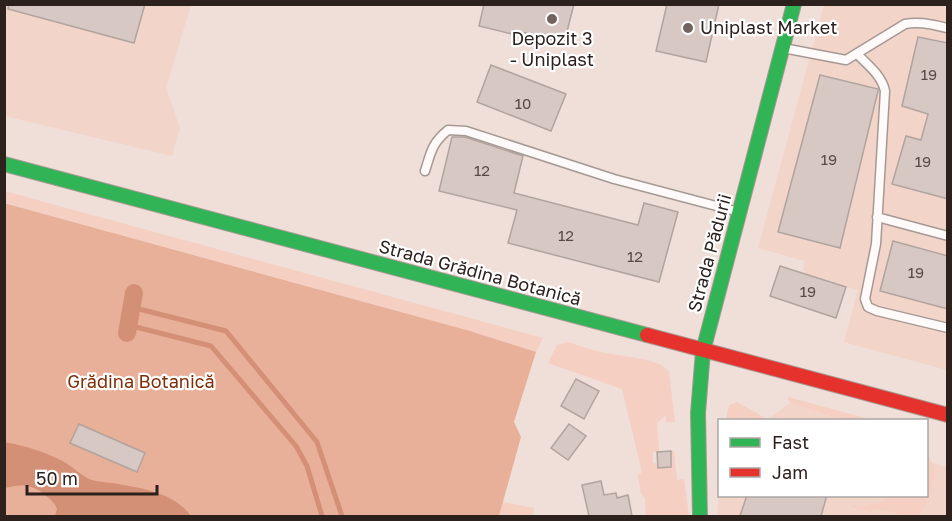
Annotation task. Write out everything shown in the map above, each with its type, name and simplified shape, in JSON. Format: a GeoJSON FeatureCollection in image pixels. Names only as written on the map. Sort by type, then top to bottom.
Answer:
{"type":"FeatureCollection","features":[{"type":"Feature","properties":{"kind":"main road","name":"Strada Pădurii"},"geometry":{"type":"LineString","coordinates":[[700,516],[697,427],[699,372],[794,4]]}},
{"type":"Feature","properties":{"kind":"main road","name":"Strada Grădina Botanică"},"geometry":{"type":"LineString","coordinates":[[4,164],[948,415]]}},
{"type":"Feature","properties":{"kind":"lane"},"geometry":{"type":"LineString","coordinates":[[782,48],[835,60],[846,60],[905,24],[914,22],[948,28]]}},
{"type":"Feature","properties":{"kind":"lane"},"geometry":{"type":"LineString","coordinates":[[857,54],[878,75],[885,91],[876,244],[865,299],[868,307],[877,312],[948,328]]}},
{"type":"Feature","properties":{"kind":"lane"},"geometry":{"type":"LineString","coordinates":[[425,171],[433,144],[448,130],[456,129],[492,138],[614,179],[739,212]]}},
{"type":"Feature","properties":{"kind":"lane"},"geometry":{"type":"LineString","coordinates":[[877,217],[948,236]]}},
{"type":"Feature","properties":{"kind":"shaded area"},"geometry":{"type":"Polygon","coordinates":[[[5,5],[191,5],[166,88],[180,128],[172,156],[5,116],[5,5]]]}},
{"type":"Feature","properties":{"kind":"shaded area"},"geometry":{"type":"Polygon","coordinates":[[[824,5],[947,5],[947,370],[844,342],[858,290],[808,276],[803,269],[805,261],[758,248],[824,5]]]}},
{"type":"Feature","properties":{"kind":"shaded area"},"geometry":{"type":"Polygon","coordinates":[[[4,191],[543,338],[536,352],[470,331],[5,203],[4,191]]]}},
{"type":"Feature","properties":{"kind":"shaded area"},"geometry":{"type":"Polygon","coordinates":[[[567,342],[605,353],[649,361],[665,367],[669,372],[675,422],[666,422],[666,415],[657,423],[659,451],[653,452],[653,463],[658,464],[658,468],[671,467],[671,451],[674,451],[677,480],[684,479],[689,516],[646,516],[645,498],[641,494],[638,475],[642,472],[622,389],[548,363],[557,345],[567,342]]]}},
{"type":"Feature","properties":{"kind":"shaded area"},"geometry":{"type":"Polygon","coordinates":[[[788,397],[868,419],[840,419],[790,403],[788,397]]]}},
{"type":"Feature","properties":{"kind":"shaded area"},"geometry":{"type":"Polygon","coordinates":[[[737,402],[767,419],[726,419],[729,405],[737,402]]]}},
{"type":"Feature","properties":{"kind":"shaded area"},"geometry":{"type":"Polygon","coordinates":[[[790,403],[840,419],[768,419],[790,403]]]}},
{"type":"Feature","properties":{"kind":"shaded area"},"geometry":{"type":"Polygon","coordinates":[[[4,442],[51,456],[92,480],[156,492],[175,501],[191,516],[55,516],[57,509],[55,505],[40,491],[21,486],[5,488],[4,442]]]}},
{"type":"Feature","properties":{"kind":"shaded area"},"geometry":{"type":"Polygon","coordinates":[[[928,456],[934,470],[928,497],[928,456]]]}},
{"type":"Feature","properties":{"kind":"shaded area"},"geometry":{"type":"Polygon","coordinates":[[[928,461],[947,467],[947,516],[717,516],[719,497],[928,497],[928,461]]]}},
{"type":"Feature","properties":{"kind":"shaded area"},"geometry":{"type":"Polygon","coordinates":[[[928,497],[920,516],[905,516],[874,508],[872,512],[852,507],[885,501],[883,498],[928,497]]]}},
{"type":"Feature","properties":{"kind":"shaded area"},"geometry":{"type":"Polygon","coordinates":[[[503,502],[534,508],[533,516],[499,516],[503,502]]]}},
{"type":"Feature","properties":{"kind":"green space","name":"Grădina Botanică"},"geometry":{"type":"Polygon","coordinates":[[[4,203],[470,331],[536,352],[514,422],[521,437],[499,516],[5,516],[4,203]]]}},
{"type":"Feature","properties":{"kind":"building"},"geometry":{"type":"Polygon","coordinates":[[[9,4],[145,4],[134,43],[8,9],[9,4]]]}},
{"type":"Feature","properties":{"kind":"building"},"geometry":{"type":"Polygon","coordinates":[[[484,4],[574,4],[564,43],[513,30],[512,34],[479,26],[484,4]]]}},
{"type":"Feature","properties":{"kind":"building","name":"Uniplast Market"},"geometry":{"type":"Polygon","coordinates":[[[667,4],[719,4],[706,62],[656,51],[667,4]]]}},
{"type":"Feature","properties":{"kind":"building"},"geometry":{"type":"Polygon","coordinates":[[[918,37],[948,43],[948,199],[892,184],[906,136],[921,140],[928,114],[902,106],[918,37]]]}},
{"type":"Feature","properties":{"kind":"building"},"geometry":{"type":"Polygon","coordinates":[[[491,65],[566,94],[551,131],[477,102],[491,65]]]}},
{"type":"Feature","properties":{"kind":"building"},"geometry":{"type":"Polygon","coordinates":[[[820,75],[878,89],[840,248],[778,232],[820,75]]]}},
{"type":"Feature","properties":{"kind":"building"},"geometry":{"type":"Polygon","coordinates":[[[452,137],[465,137],[523,156],[514,193],[638,225],[644,203],[678,212],[659,282],[508,243],[517,210],[439,191],[452,137]]]}},
{"type":"Feature","properties":{"kind":"building"},"geometry":{"type":"Polygon","coordinates":[[[893,241],[948,256],[948,309],[880,291],[893,241]]]}},
{"type":"Feature","properties":{"kind":"building"},"geometry":{"type":"Polygon","coordinates":[[[780,266],[846,287],[836,318],[770,296],[780,266]]]}},
{"type":"Feature","properties":{"kind":"building"},"geometry":{"type":"Polygon","coordinates":[[[576,379],[599,391],[584,419],[561,406],[576,379]]]}},
{"type":"Feature","properties":{"kind":"building"},"geometry":{"type":"Polygon","coordinates":[[[79,424],[145,453],[137,472],[70,443],[79,424]]]}},
{"type":"Feature","properties":{"kind":"building"},"geometry":{"type":"Polygon","coordinates":[[[569,424],[586,436],[568,460],[551,448],[569,424]]]}},
{"type":"Feature","properties":{"kind":"building"},"geometry":{"type":"Polygon","coordinates":[[[671,451],[671,467],[658,468],[657,452],[671,451]]]}},
{"type":"Feature","properties":{"kind":"building"},"geometry":{"type":"Polygon","coordinates":[[[601,481],[604,495],[616,493],[617,498],[628,495],[632,516],[589,516],[582,485],[601,481]]]}},
{"type":"Feature","properties":{"kind":"building"},"geometry":{"type":"Polygon","coordinates":[[[746,497],[826,497],[821,516],[740,516],[746,497]]]}},
{"type":"Feature","properties":{"kind":"waterway"},"geometry":{"type":"LineString","coordinates":[[127,333],[134,293]]}},
{"type":"Feature","properties":{"kind":"waterway"},"geometry":{"type":"LineString","coordinates":[[131,307],[226,331],[317,442],[342,516]]}},
{"type":"Feature","properties":{"kind":"waterway"},"geometry":{"type":"LineString","coordinates":[[128,325],[211,346],[296,446],[307,466],[322,516]]}},
{"type":"Feature","properties":{"kind":"traffic: fast"},"geometry":{"type":"LineString","coordinates":[[700,516],[698,413],[703,351],[794,4]]}},
{"type":"Feature","properties":{"kind":"traffic: fast"},"geometry":{"type":"LineString","coordinates":[[4,164],[647,335]]}},
{"type":"Feature","properties":{"kind":"traffic: jam"},"geometry":{"type":"LineString","coordinates":[[647,335],[948,415]]}},
{"type":"Feature","properties":{"kind":"place","name":"Depozit 3 - Uniplast"},"geometry":{"type":"Point","coordinates":[552,19]}},
{"type":"Feature","properties":{"kind":"place","name":"Uniplast Market"},"geometry":{"type":"Point","coordinates":[688,28]}}]}
